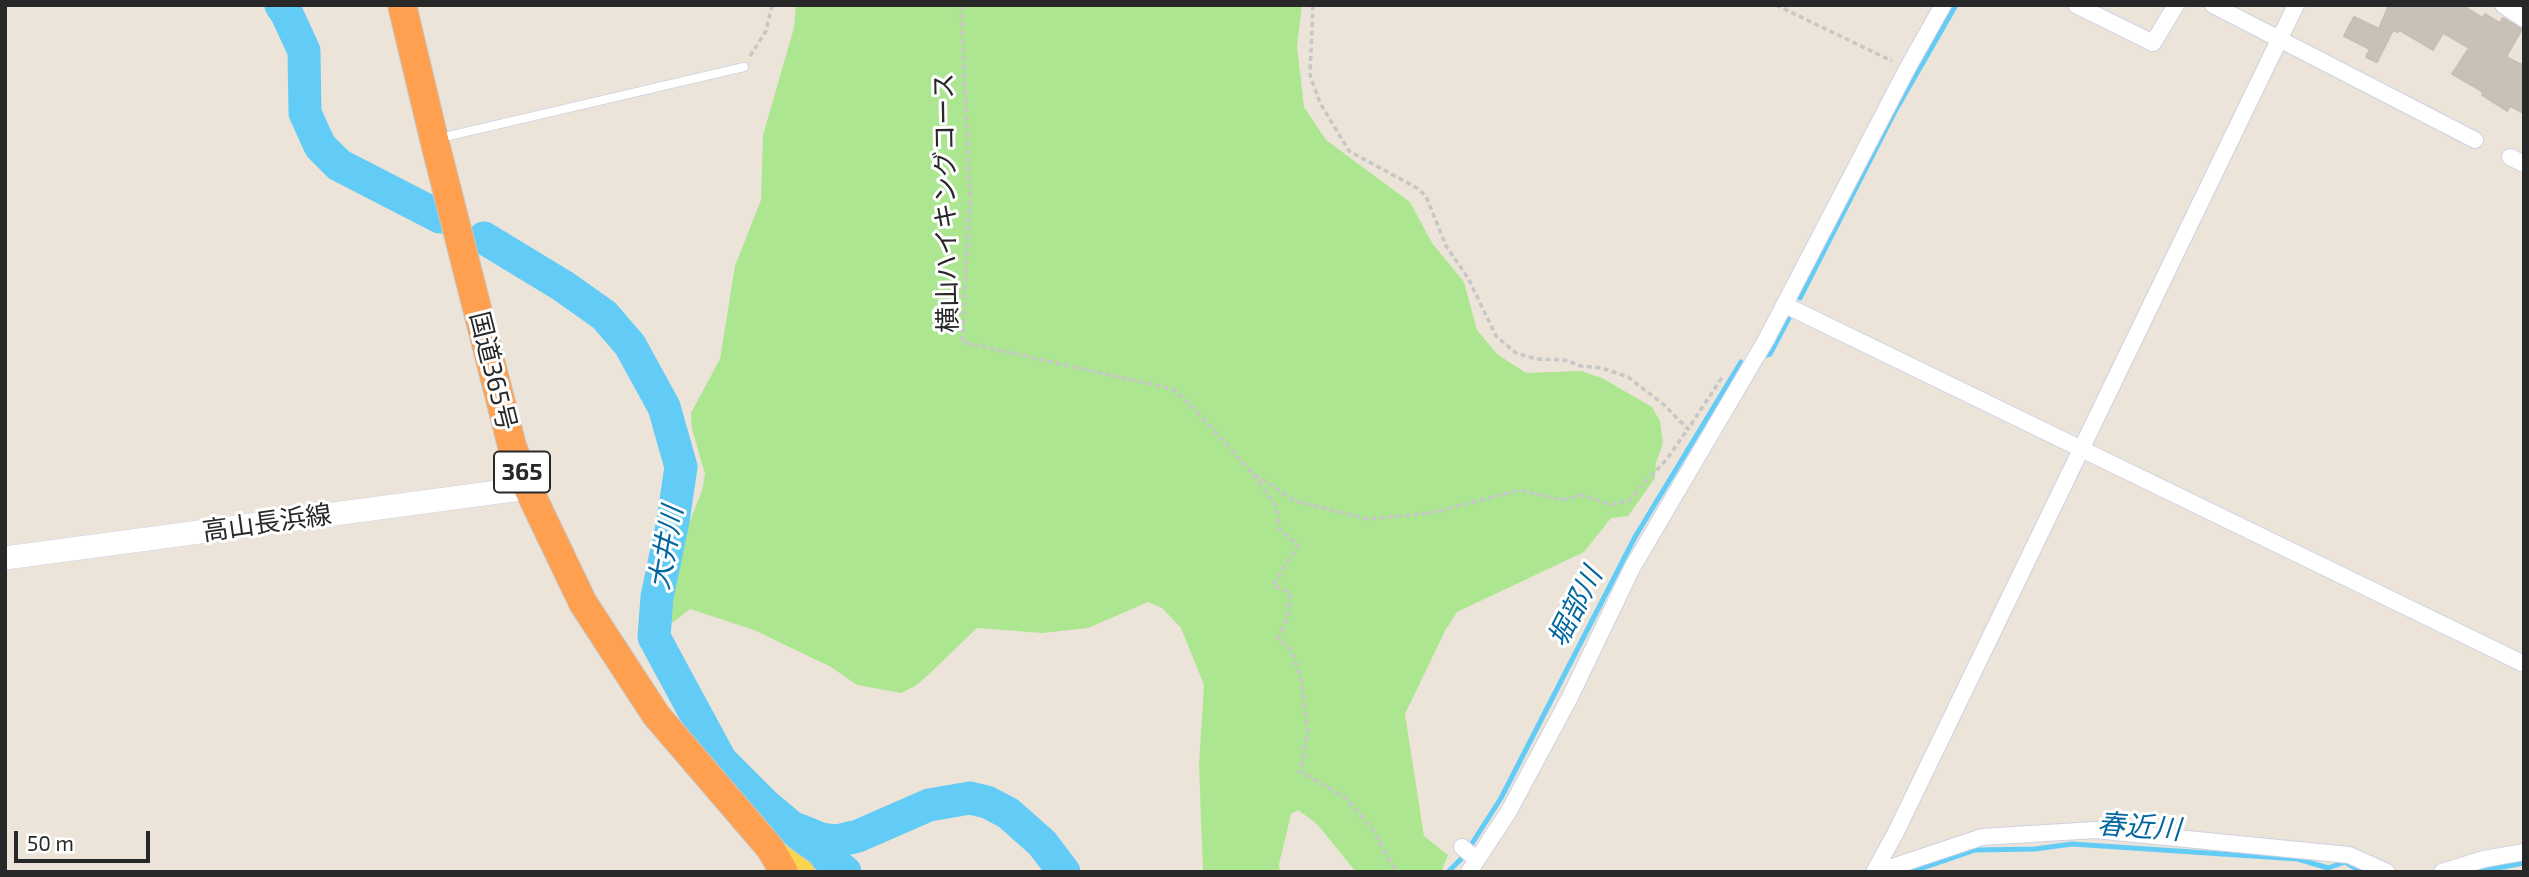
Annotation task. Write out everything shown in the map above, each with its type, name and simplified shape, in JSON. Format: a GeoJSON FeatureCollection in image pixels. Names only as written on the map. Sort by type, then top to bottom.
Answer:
{"type":"FeatureCollection","features":[{"type":"Feature","properties":{"kind":"highway","name":"国道365号"},"geometry":{"type":"LineString","coordinates":[[402,5],[512,446],[528,488],[583,603],[656,715],[777,860]]}},
{"type":"Feature","properties":{"kind":"main road","name":"高山長浜線"},"geometry":{"type":"LineString","coordinates":[[5,558],[528,488]]}},
{"type":"Feature","properties":{"kind":"main road"},"geometry":{"type":"LineString","coordinates":[[777,860],[802,872]]}},
{"type":"Feature","properties":{"kind":"street"},"geometry":{"type":"LineString","coordinates":[[1470,858],[1509,811],[1570,697],[1632,568],[1785,305],[1943,5]]}},
{"type":"Feature","properties":{"kind":"street"},"geometry":{"type":"LineString","coordinates":[[2076,5],[2153,43],[2176,5]]}},
{"type":"Feature","properties":{"kind":"street"},"geometry":{"type":"LineString","coordinates":[[2213,5],[2475,140]]}},
{"type":"Feature","properties":{"kind":"street"},"geometry":{"type":"LineString","coordinates":[[1876,872],[2296,5]]}},
{"type":"Feature","properties":{"kind":"street"},"geometry":{"type":"LineString","coordinates":[[2503,5],[2524,19]]}},
{"type":"Feature","properties":{"kind":"street"},"geometry":{"type":"LineString","coordinates":[[1785,305],[2524,664]]}},
{"type":"Feature","properties":{"kind":"street"},"geometry":{"type":"LineString","coordinates":[[1876,872],[1982,837],[2095,830],[2348,855],[2386,872]]}},
{"type":"Feature","properties":{"kind":"street"},"geometry":{"type":"LineString","coordinates":[[2442,872],[2484,859],[2524,852]]}},
{"type":"Feature","properties":{"kind":"lane"},"geometry":{"type":"LineString","coordinates":[[434,139],[744,67]]}},
{"type":"Feature","properties":{"kind":"path"},"geometry":{"type":"LineString","coordinates":[[744,67],[766,31],[772,5]]}},
{"type":"Feature","properties":{"kind":"path","name":"横山ハイキングコース"},"geometry":{"type":"LineString","coordinates":[[961,5],[970,197],[962,342],[1173,389],[1192,406],[1252,473],[1276,506],[1280,530],[1298,545],[1273,585],[1290,593],[1288,616],[1278,639],[1291,650],[1301,678],[1308,732],[1300,771],[1346,798],[1373,830],[1396,872]]}},
{"type":"Feature","properties":{"kind":"path"},"geometry":{"type":"LineString","coordinates":[[1313,5],[1310,75],[1320,103],[1349,151],[1418,188],[1426,196],[1446,246],[1468,278],[1496,336],[1516,353],[1536,359],[1565,360],[1628,377],[1663,404],[1688,429]]}},
{"type":"Feature","properties":{"kind":"path"},"geometry":{"type":"LineString","coordinates":[[1776,5],[1869,48],[1907,69]]}},
{"type":"Feature","properties":{"kind":"path"},"geometry":{"type":"LineString","coordinates":[[1252,473],[1295,501],[1367,519],[1431,513],[1520,490],[1562,500],[1582,495],[1612,505],[1628,501],[1666,460],[1726,371]]}},
{"type":"Feature","properties":{"kind":"green space"},"geometry":{"type":"Polygon","coordinates":[[[796,5],[1302,5],[1297,46],[1304,107],[1326,140],[1410,202],[1432,243],[1464,282],[1477,330],[1497,354],[1526,373],[1581,371],[1602,378],[1652,407],[1660,421],[1663,443],[1656,463],[1655,478],[1628,516],[1611,518],[1584,552],[1457,612],[1405,714],[1424,836],[1448,855],[1441,872],[1356,872],[1317,824],[1298,810],[1291,814],[1279,864],[1280,872],[1203,872],[1199,765],[1204,685],[1181,628],[1162,608],[1148,602],[1088,628],[1042,633],[977,628],[927,676],[901,693],[857,685],[831,667],[754,630],[690,609],[672,623],[658,622],[646,612],[644,597],[650,577],[690,521],[702,491],[705,474],[692,429],[691,413],[720,359],[735,266],[761,200],[763,135],[794,28],[796,5]]]}},
{"type":"Feature","properties":{"kind":"building"},"geometry":{"type":"Polygon","coordinates":[[[2389,5],[2462,5],[2483,18],[2485,14],[2500,23],[2503,18],[2522,29],[2506,57],[2524,66],[2524,113],[2510,106],[2507,111],[2482,95],[2483,92],[2452,74],[2469,48],[2443,33],[2433,50],[2399,30],[2393,30],[2377,62],[2366,57],[2370,49],[2344,36],[2354,17],[2379,29],[2389,5]]]}},
{"type":"Feature","properties":{"kind":"waterway","name":"大井川"},"geometry":{"type":"LineString","coordinates":[[281,5],[304,51],[305,113],[320,146],[339,165],[440,217]]}},
{"type":"Feature","properties":{"kind":"waterway"},"geometry":{"type":"LineString","coordinates":[[1800,298],[1894,113],[1956,5]]}},
{"type":"Feature","properties":{"kind":"waterway","name":"大井川"},"geometry":{"type":"LineString","coordinates":[[484,238],[563,286],[604,315],[630,345],[664,407],[681,467],[657,597],[654,637],[721,761],[765,805],[845,872]]}},
{"type":"Feature","properties":{"kind":"waterway","name":"堀部川"},"geometry":{"type":"LineString","coordinates":[[1763,356],[1770,354],[1789,318]]}},
{"type":"Feature","properties":{"kind":"waterway","name":"堀部川"},"geometry":{"type":"LineString","coordinates":[[1448,872],[1464,856],[1501,798],[1635,537],[1741,362]]}},
{"type":"Feature","properties":{"kind":"waterway"},"geometry":{"type":"LineString","coordinates":[[799,830],[821,839],[837,841],[858,836],[929,805],[970,798],[987,802],[1008,813],[1042,843],[1064,872]]}},
{"type":"Feature","properties":{"kind":"waterway","name":"春近川"},"geometry":{"type":"LineString","coordinates":[[1911,872],[1975,850],[2035,849],[2072,844],[2298,859],[2328,868],[2345,862],[2362,872]]}},
{"type":"Feature","properties":{"kind":"waterway","name":"春近川"},"geometry":{"type":"LineString","coordinates":[[2477,872],[2524,863]]}}]}
